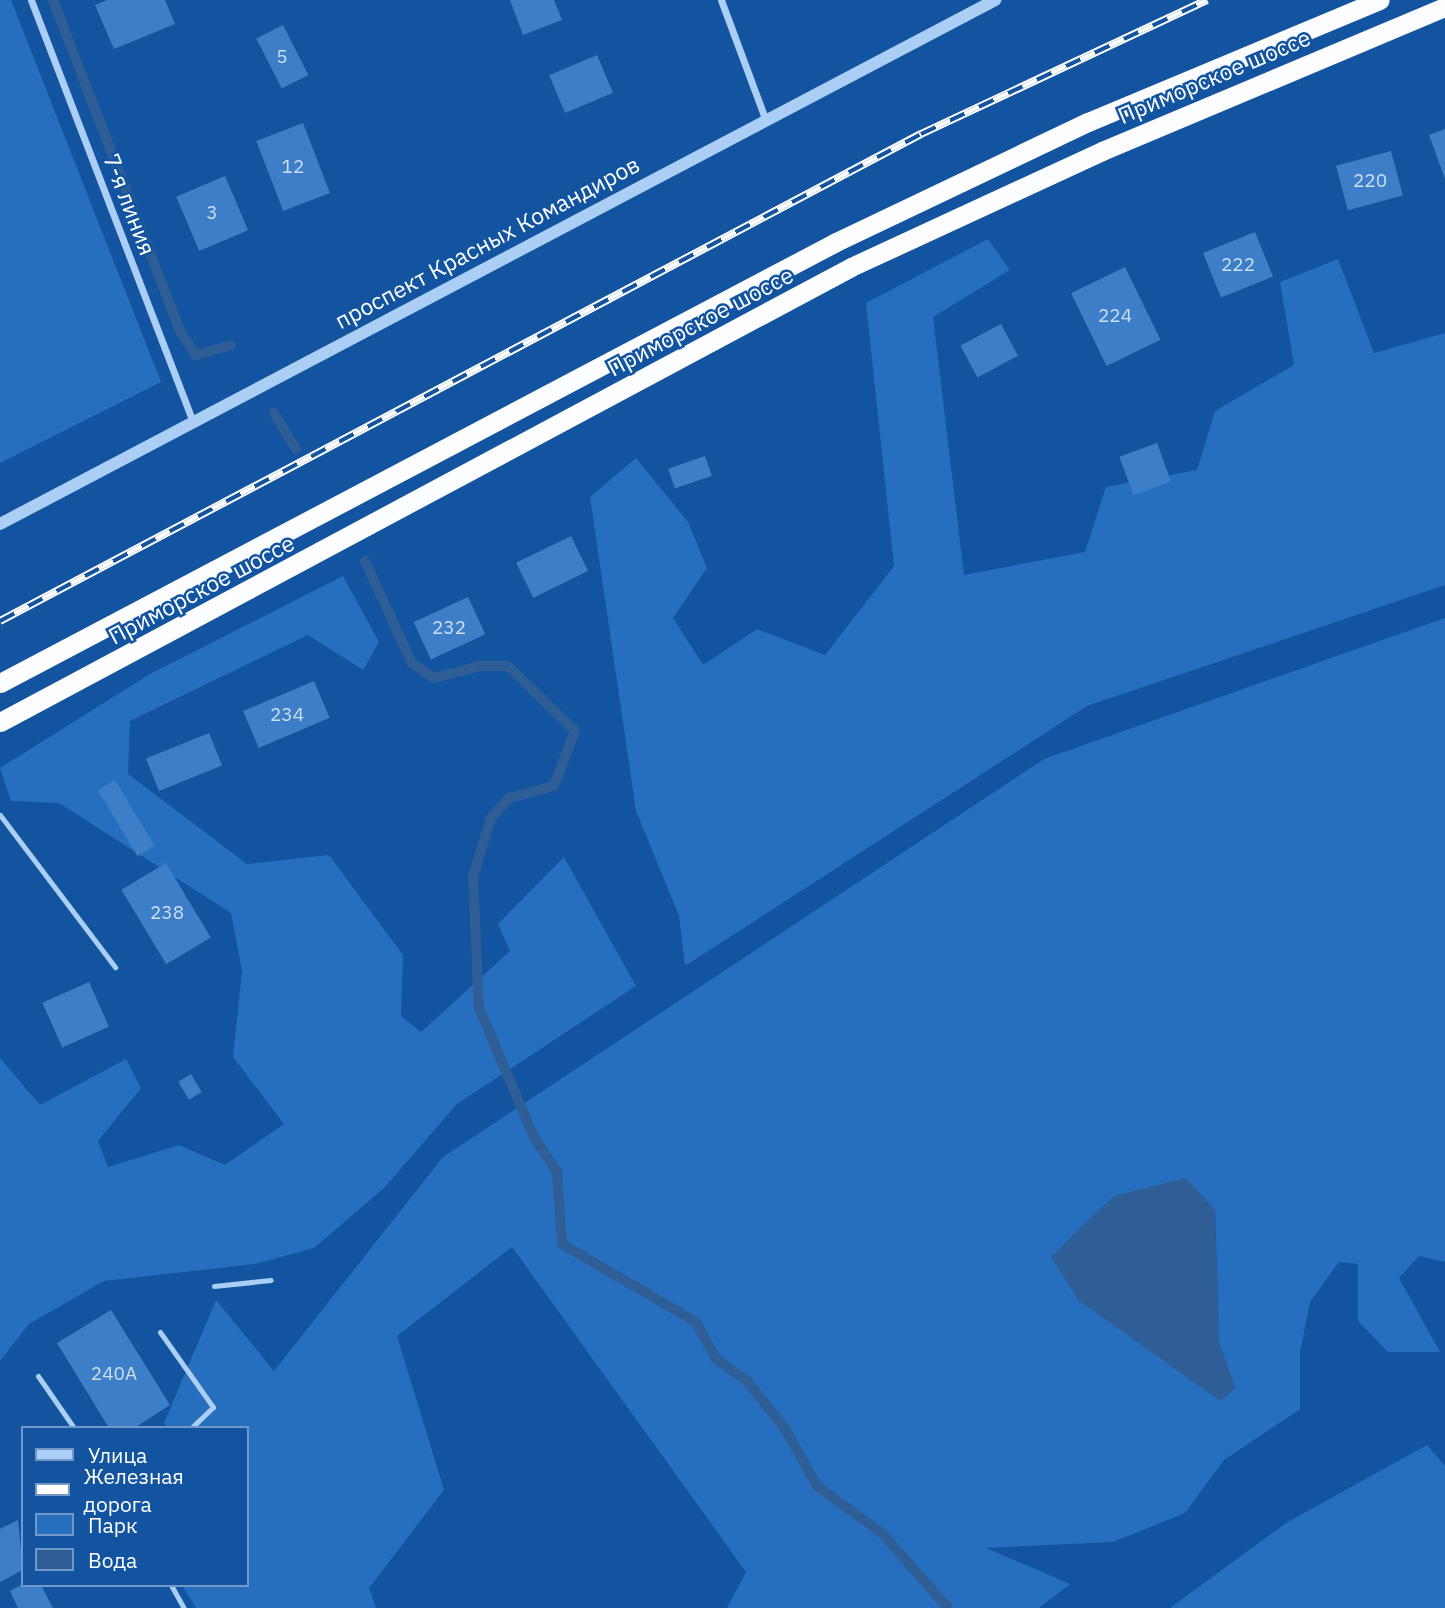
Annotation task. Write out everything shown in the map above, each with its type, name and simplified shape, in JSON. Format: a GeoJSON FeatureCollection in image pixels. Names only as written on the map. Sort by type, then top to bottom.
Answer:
{"type":"FeatureCollection","features":[{"type":"Feature","properties":{"kind":"highway","name":"Приморское шоссе"},"geometry":{"type":"LineString","coordinates":[[0,683],[836,242],[1088,122],[1379,0]]}},
{"type":"Feature","properties":{"kind":"highway","name":"Приморское шоссе"},"geometry":{"type":"LineString","coordinates":[[0,722],[851,267],[1176,118],[1445,7]]}},
{"type":"Feature","properties":{"kind":"street","name":"7-я линия"},"geometry":{"type":"LineString","coordinates":[[32,0],[193,421]]}},
{"type":"Feature","properties":{"kind":"street"},"geometry":{"type":"LineString","coordinates":[[721,0],[765,118]]}},
{"type":"Feature","properties":{"kind":"street","name":"проспект Красных Командиров"},"geometry":{"type":"LineString","coordinates":[[0,524],[765,118],[995,0]]}},
{"type":"Feature","properties":{"kind":"lane"},"geometry":{"type":"LineString","coordinates":[[0,816],[115,967]]}},
{"type":"Feature","properties":{"kind":"lane"},"geometry":{"type":"LineString","coordinates":[[214,1286],[271,1280]]}},
{"type":"Feature","properties":{"kind":"lane"},"geometry":{"type":"LineString","coordinates":[[160,1332],[213,1407],[193,1426]]}},
{"type":"Feature","properties":{"kind":"lane"},"geometry":{"type":"LineString","coordinates":[[38,1376],[73,1426]]}},
{"type":"Feature","properties":{"kind":"lane"},"geometry":{"type":"LineString","coordinates":[[172,1587],[184,1608]]}},
{"type":"Feature","properties":{"kind":"green space"},"geometry":{"type":"Polygon","coordinates":[[[0,0],[11,0],[161,382],[0,463],[0,0]]]}},
{"type":"Feature","properties":{"kind":"green space"},"geometry":{"type":"Polygon","coordinates":[[[988,239],[1010,270],[933,317],[964,575],[1085,552],[1106,487],[1197,470],[1215,411],[1294,365],[1280,282],[1338,259],[1374,353],[1445,333],[1445,585],[1087,706],[685,966],[679,916],[636,811],[590,497],[636,458],[688,522],[707,568],[673,618],[703,665],[757,629],[825,655],[894,566],[866,303],[988,239]]]}},
{"type":"Feature","properties":{"kind":"green space"},"geometry":{"type":"Polygon","coordinates":[[[343,576],[379,642],[363,670],[308,635],[130,721],[128,774],[247,864],[329,855],[403,955],[401,1016],[421,1032],[510,951],[498,924],[564,857],[636,986],[457,1104],[384,1188],[314,1248],[255,1264],[104,1281],[29,1324],[0,1361],[0,1058],[40,1105],[126,1059],[141,1088],[98,1141],[108,1167],[179,1145],[225,1165],[284,1124],[233,1057],[242,971],[231,913],[59,803],[11,801],[0,768],[150,674],[343,576]]]}},
{"type":"Feature","properties":{"kind":"green space"},"geometry":{"type":"Polygon","coordinates":[[[1445,618],[1445,1262],[1419,1256],[1399,1278],[1440,1352],[1388,1352],[1358,1321],[1358,1264],[1339,1262],[1310,1302],[1300,1352],[1300,1409],[1224,1460],[1185,1513],[1113,1542],[986,1548],[1070,1584],[1039,1608],[727,1608],[746,1572],[512,1247],[397,1336],[444,1490],[369,1588],[376,1608],[196,1608],[183,1587],[248,1587],[248,1426],[166,1426],[164,1423],[216,1300],[274,1371],[443,1157],[1044,759],[1445,618]],[[1114,1196],[1051,1257],[1235,1388],[1219,1342],[1215,1210],[1114,1196]]]}},
{"type":"Feature","properties":{"kind":"green space"},"geometry":{"type":"Polygon","coordinates":[[[1427,1445],[1445,1466],[1445,1608],[1170,1608],[1286,1523],[1427,1445]]]}},
{"type":"Feature","properties":{"kind":"water"},"geometry":{"type":"Polygon","coordinates":[[[1186,1178],[1215,1210],[1219,1342],[1235,1388],[1220,1401],[1078,1300],[1051,1257],[1114,1196],[1186,1178]]]}},
{"type":"Feature","properties":{"kind":"building"},"geometry":{"type":"Polygon","coordinates":[[[107,0],[165,0],[175,24],[114,49],[95,5],[107,0]]]}},
{"type":"Feature","properties":{"kind":"building"},"geometry":{"type":"Polygon","coordinates":[[[510,0],[554,0],[562,20],[523,35],[510,0]]]}},
{"type":"Feature","properties":{"kind":"building"},"geometry":{"type":"Polygon","coordinates":[[[283,25],[308,75],[282,89],[256,39],[283,25]]]}},
{"type":"Feature","properties":{"kind":"building"},"geometry":{"type":"Polygon","coordinates":[[[597,55],[613,93],[565,113],[549,75],[597,55]]]}},
{"type":"Feature","properties":{"kind":"building"},"geometry":{"type":"Polygon","coordinates":[[[303,123],[330,193],[283,211],[256,141],[303,123]]]}},
{"type":"Feature","properties":{"kind":"building"},"geometry":{"type":"Polygon","coordinates":[[[1445,129],[1445,179],[1429,135],[1445,129]]]}},
{"type":"Feature","properties":{"kind":"building"},"geometry":{"type":"Polygon","coordinates":[[[1391,151],[1403,195],[1348,210],[1336,166],[1391,151]]]}},
{"type":"Feature","properties":{"kind":"building"},"geometry":{"type":"Polygon","coordinates":[[[225,176],[248,230],[199,251],[176,197],[225,176]]]}},
{"type":"Feature","properties":{"kind":"building"},"geometry":{"type":"Polygon","coordinates":[[[1255,232],[1273,277],[1221,297],[1203,253],[1255,232]]]}},
{"type":"Feature","properties":{"kind":"building"},"geometry":{"type":"Polygon","coordinates":[[[1125,267],[1161,340],[1107,366],[1071,293],[1125,267]]]}},
{"type":"Feature","properties":{"kind":"building"},"geometry":{"type":"Polygon","coordinates":[[[1001,324],[1018,356],[977,377],[960,346],[1001,324]]]}},
{"type":"Feature","properties":{"kind":"building"},"geometry":{"type":"Polygon","coordinates":[[[1157,443],[1171,482],[1133,495],[1119,457],[1157,443]]]}},
{"type":"Feature","properties":{"kind":"building"},"geometry":{"type":"Polygon","coordinates":[[[705,456],[712,476],[675,489],[668,469],[705,456]]]}},
{"type":"Feature","properties":{"kind":"building"},"geometry":{"type":"Polygon","coordinates":[[[571,536],[588,571],[533,598],[516,563],[571,536]]]}},
{"type":"Feature","properties":{"kind":"building"},"geometry":{"type":"Polygon","coordinates":[[[468,597],[485,634],[431,660],[414,622],[468,597]]]}},
{"type":"Feature","properties":{"kind":"building"},"geometry":{"type":"Polygon","coordinates":[[[314,681],[330,718],[259,748],[243,711],[314,681]]]}},
{"type":"Feature","properties":{"kind":"building"},"geometry":{"type":"Polygon","coordinates":[[[209,733],[222,765],[159,791],[146,758],[209,733]]]}},
{"type":"Feature","properties":{"kind":"building"},"geometry":{"type":"Polygon","coordinates":[[[115,780],[155,846],[138,856],[98,790],[115,780]]]}},
{"type":"Feature","properties":{"kind":"building"},"geometry":{"type":"Polygon","coordinates":[[[166,863],[211,938],[166,964],[121,890],[166,863]]]}},
{"type":"Feature","properties":{"kind":"building"},"geometry":{"type":"Polygon","coordinates":[[[89,982],[109,1027],[62,1048],[42,1003],[89,982]]]}},
{"type":"Feature","properties":{"kind":"building"},"geometry":{"type":"Polygon","coordinates":[[[191,1074],[202,1092],[189,1100],[178,1082],[191,1074]]]}},
{"type":"Feature","properties":{"kind":"building"},"geometry":{"type":"Polygon","coordinates":[[[111,1310],[170,1405],[137,1426],[108,1426],[57,1343],[111,1310]]]}},
{"type":"Feature","properties":{"kind":"building"},"geometry":{"type":"Polygon","coordinates":[[[18,1520],[21,1571],[0,1582],[0,1529],[18,1520]]]}},
{"type":"Feature","properties":{"kind":"building"},"geometry":{"type":"Polygon","coordinates":[[[21,1585],[42,1587],[53,1608],[18,1608],[10,1591],[21,1585]]]}},
{"type":"Feature","properties":{"kind":"waterway"},"geometry":{"type":"LineString","coordinates":[[53,0],[181,333],[196,355],[231,345]]}},
{"type":"Feature","properties":{"kind":"waterway"},"geometry":{"type":"LineString","coordinates":[[274,413],[296,449]]}},
{"type":"Feature","properties":{"kind":"waterway"},"geometry":{"type":"LineString","coordinates":[[365,561],[412,663],[434,678],[480,666],[508,666],[575,731],[554,786],[509,798],[491,818],[473,877],[479,1008],[534,1137],[557,1172],[562,1244],[696,1322],[716,1359],[747,1381],[786,1430],[817,1486],[883,1534],[948,1608]]}},
{"type":"Feature","properties":{"kind":"railway"},"geometry":{"type":"LineString","coordinates":[[0,621],[921,134],[1207,0]]}}]}
